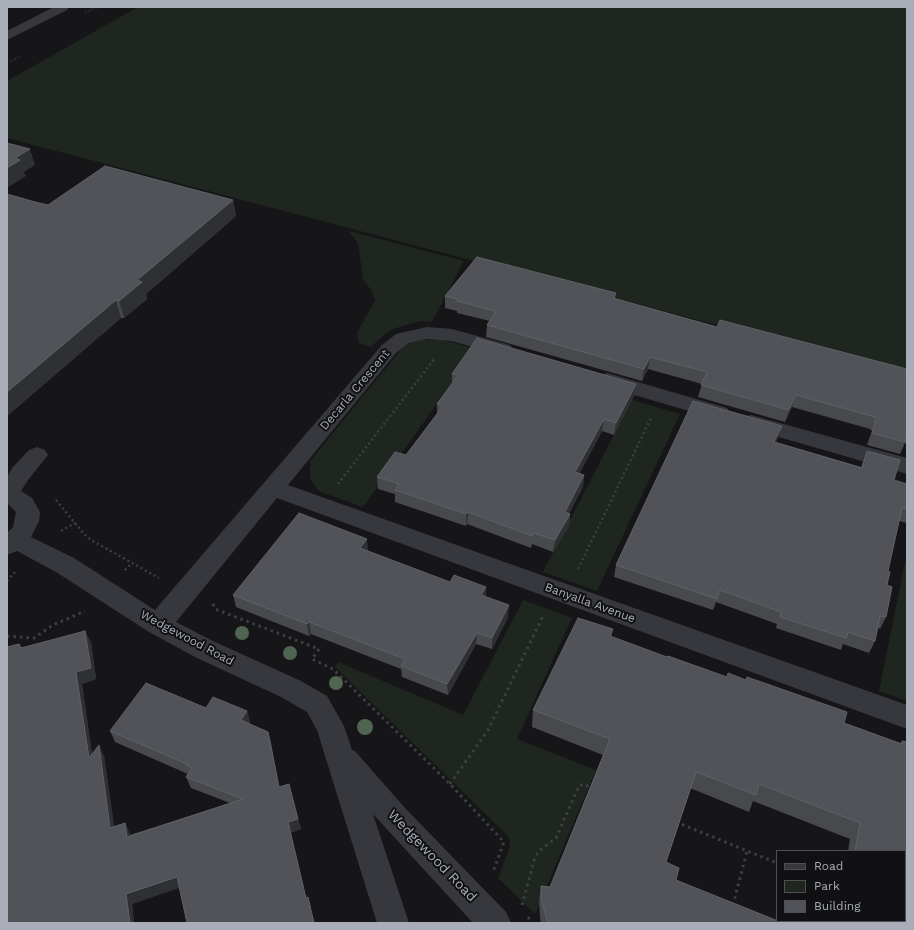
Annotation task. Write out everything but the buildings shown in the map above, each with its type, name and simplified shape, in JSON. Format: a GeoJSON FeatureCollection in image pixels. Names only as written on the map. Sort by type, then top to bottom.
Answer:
{"type":"FeatureCollection","features":[{"type":"Feature","properties":{"kind":"street"},"geometry":{"type":"LineString","coordinates":[[7,36],[63,7]]}},
{"type":"Feature","properties":{"kind":"street","name":"Decarla Crescent"},"geometry":{"type":"LineString","coordinates":[[158,625],[389,349],[403,338],[427,333],[452,334],[520,354]]}},
{"type":"Feature","properties":{"kind":"street"},"geometry":{"type":"LineString","coordinates":[[587,374],[907,466]]}},
{"type":"Feature","properties":{"kind":"street"},"geometry":{"type":"LineString","coordinates":[[11,543],[23,531],[27,521],[28,512],[24,504],[17,498],[7,495],[20,474],[37,455]]}},
{"type":"Feature","properties":{"kind":"street","name":"Banyalla Avenue"},"geometry":{"type":"LineString","coordinates":[[273,488],[907,718]]}},
{"type":"Feature","properties":{"kind":"street","name":"Wedgewood Road"},"geometry":{"type":"LineString","coordinates":[[11,543],[65,565],[158,625],[204,649],[291,688],[318,704],[330,726],[393,923]]}},
{"type":"Feature","properties":{"kind":"street","name":"Wedgewood Road"},"geometry":{"type":"LineString","coordinates":[[338,752],[395,818],[505,913]]}},
{"type":"Feature","properties":{"kind":"path"},"geometry":{"type":"LineString","coordinates":[[336,487],[431,362],[440,354]]}},
{"type":"Feature","properties":{"kind":"path"},"geometry":{"type":"LineString","coordinates":[[576,575],[654,412]]}},
{"type":"Feature","properties":{"kind":"path"},"geometry":{"type":"LineString","coordinates":[[55,499],[74,523],[91,540],[163,580]]}},
{"type":"Feature","properties":{"kind":"path"},"geometry":{"type":"LineString","coordinates":[[60,532],[74,523]]}},
{"type":"Feature","properties":{"kind":"path"},"geometry":{"type":"LineString","coordinates":[[7,581],[18,568]]}},
{"type":"Feature","properties":{"kind":"path"},"geometry":{"type":"LineString","coordinates":[[212,601],[215,609],[319,649],[312,659],[333,669],[450,784],[504,842],[492,874]]}},
{"type":"Feature","properties":{"kind":"path"},"geometry":{"type":"LineString","coordinates":[[7,636],[34,638],[53,625],[88,610]]}},
{"type":"Feature","properties":{"kind":"path"},"geometry":{"type":"LineString","coordinates":[[450,784],[488,730],[546,612]]}},
{"type":"Feature","properties":{"kind":"path"},"geometry":{"type":"LineString","coordinates":[[505,913],[521,909],[535,857],[540,850],[556,838],[579,786],[583,784],[595,789]]}},
{"type":"Feature","properties":{"kind":"path"},"geometry":{"type":"LineString","coordinates":[[674,821],[776,863]]}},
{"type":"Feature","properties":{"kind":"path"},"geometry":{"type":"LineString","coordinates":[[732,908],[747,851]]}},
{"type":"Feature","properties":{"kind":"path"},"geometry":{"type":"LineString","coordinates":[[525,913],[532,923]]}},
{"type":"Feature","properties":{"kind":"green space"},"geometry":{"type":"Polygon","coordinates":[[[138,7],[907,7],[907,375],[7,138],[7,81],[138,7]]]}},
{"type":"Feature","properties":{"kind":"green space"},"geometry":{"type":"Polygon","coordinates":[[[349,231],[464,261],[432,322],[420,321],[393,329],[380,338],[371,347],[359,343],[357,333],[375,300],[371,290],[363,279],[358,243],[349,231]]]}},
{"type":"Feature","properties":{"kind":"green space"},"geometry":{"type":"Polygon","coordinates":[[[443,340],[476,349],[363,507],[321,492],[316,488],[310,478],[310,461],[403,347],[415,341],[443,340]]]}},
{"type":"Feature","properties":{"kind":"green space"},"geometry":{"type":"Polygon","coordinates":[[[632,400],[680,414],[597,591],[543,572],[632,400]]]}},
{"type":"Feature","properties":{"kind":"green space"},"geometry":{"type":"Polygon","coordinates":[[[907,552],[907,701],[879,691],[907,552]]]}},
{"type":"Feature","properties":{"kind":"green space"},"geometry":{"type":"Polygon","coordinates":[[[523,600],[572,618],[517,739],[596,770],[535,914],[498,878],[510,847],[509,838],[505,833],[335,667],[338,662],[463,715],[523,600]]]}}]}
